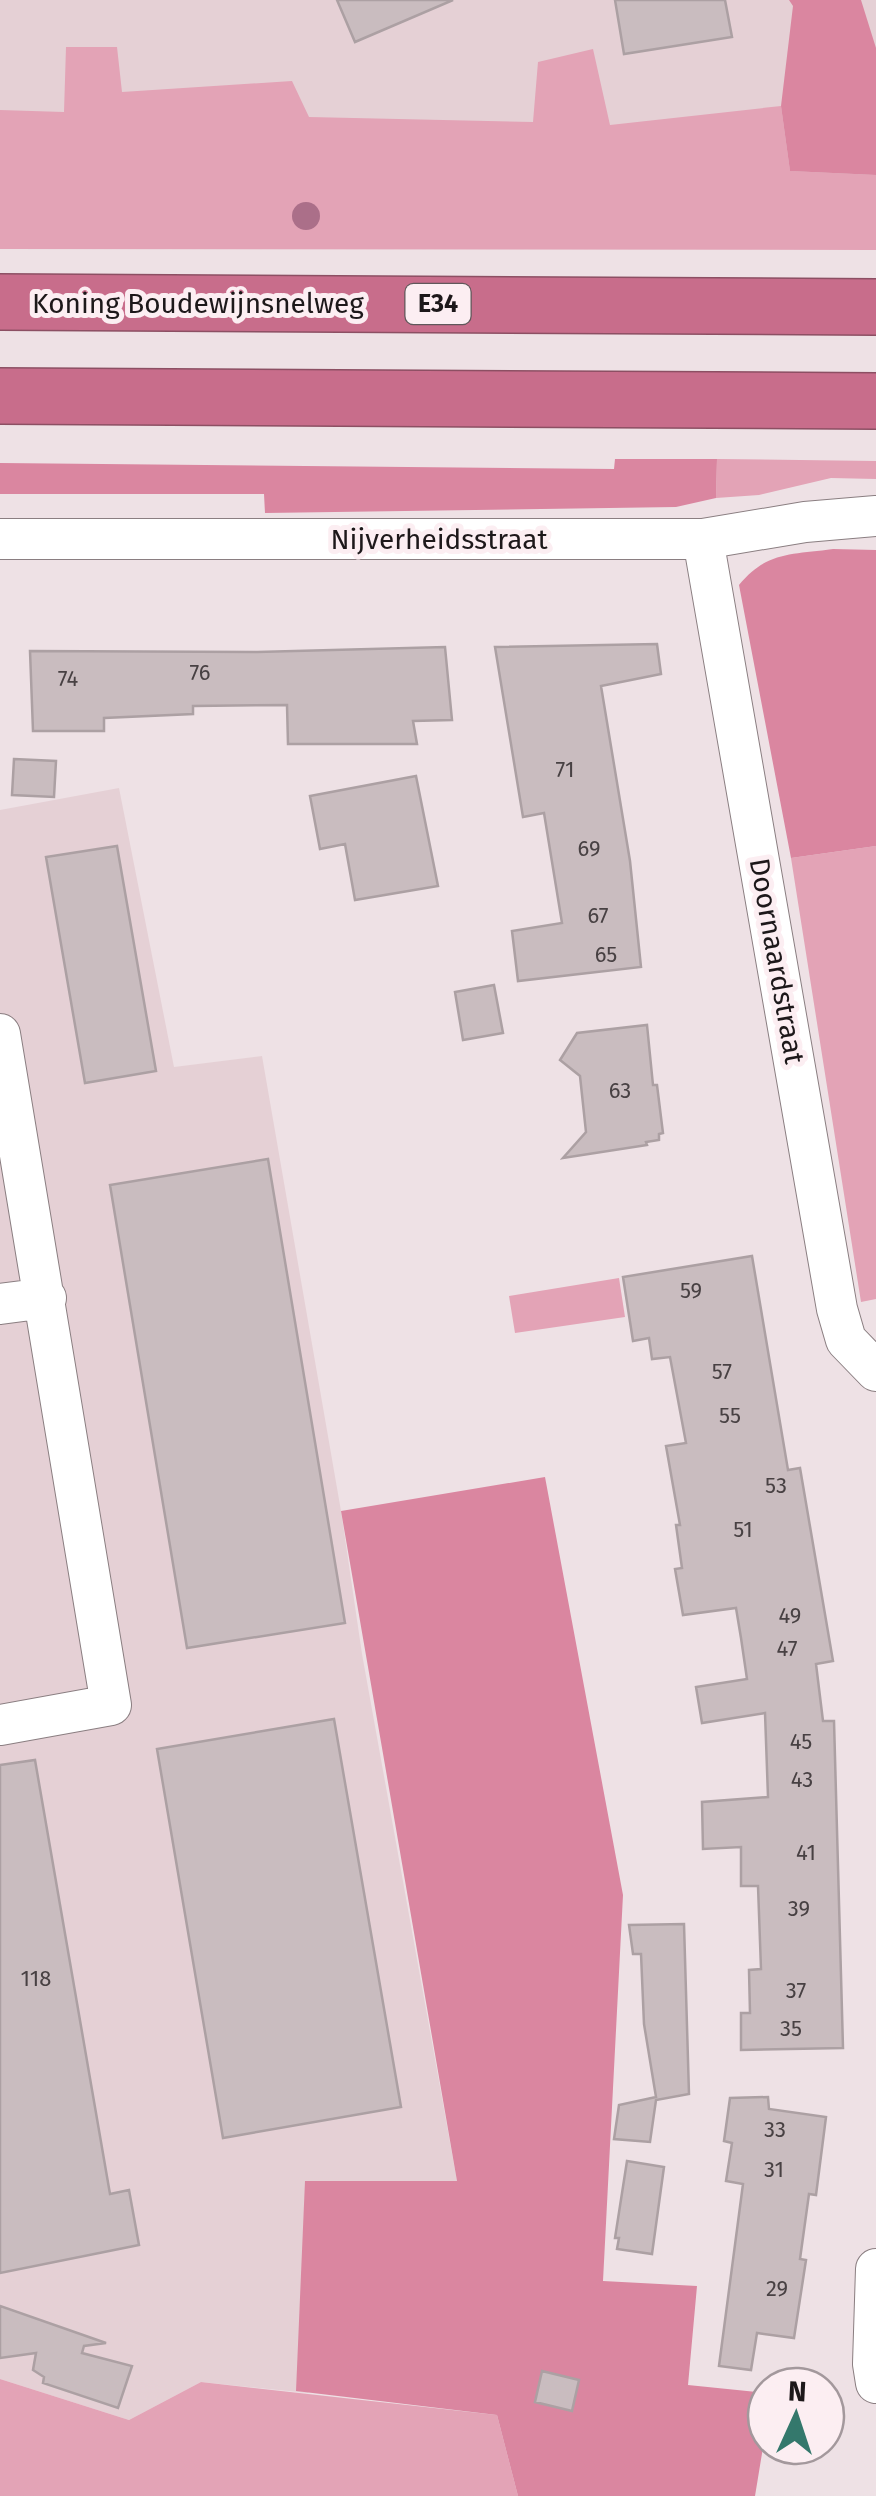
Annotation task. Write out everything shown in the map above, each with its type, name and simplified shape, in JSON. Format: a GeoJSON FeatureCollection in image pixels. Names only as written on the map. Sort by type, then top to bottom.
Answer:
{"type":"FeatureCollection","features":[{"type":"Feature","properties":{"kind":"highway","name":"Koning Boudewijnsnelweg"},"geometry":{"type":"LineString","coordinates":[[0,302],[876,307]]}},
{"type":"Feature","properties":{"kind":"highway"},"geometry":{"type":"LineString","coordinates":[[0,396],[876,402]]}},
{"type":"Feature","properties":{"kind":"street","name":"Nijverheidsstraat"},"geometry":{"type":"LineString","coordinates":[[0,539],[703,539],[806,522],[876,516]]}},
{"type":"Feature","properties":{"kind":"street","name":"Doornaardstraat"},"geometry":{"type":"LineString","coordinates":[[703,539],[837,1309],[846,1340],[876,1371]]}},
{"type":"Feature","properties":{"kind":"street"},"geometry":{"type":"LineString","coordinates":[[0,1034],[112,1705],[0,1725]]}},
{"type":"Feature","properties":{"kind":"street"},"geometry":{"type":"LineString","coordinates":[[0,1304],[46,1298]]}},
{"type":"Feature","properties":{"kind":"street"},"geometry":{"type":"LineString","coordinates":[[876,2269],[872,2364],[876,2383]]}},
{"type":"Feature","properties":{"kind":"shaded area"},"geometry":{"type":"Polygon","coordinates":[[[0,0],[876,0],[876,221],[0,202],[0,0]]]}},
{"type":"Feature","properties":{"kind":"shaded area"},"geometry":{"type":"Polygon","coordinates":[[[789,0],[861,0],[876,48],[876,175],[790,171],[781,106],[793,6],[789,0]]]}},
{"type":"Feature","properties":{"kind":"shaded area"},"geometry":{"type":"Polygon","coordinates":[[[66,47],[117,47],[122,92],[292,81],[309,117],[533,122],[538,62],[593,49],[610,125],[781,106],[790,171],[876,175],[876,250],[0,249],[0,110],[64,112],[66,47]]]}},
{"type":"Feature","properties":{"kind":"shaded area"},"geometry":{"type":"Polygon","coordinates":[[[615,459],[717,459],[716,498],[676,507],[265,513],[264,494],[0,494],[0,463],[614,469],[615,459]]]}},
{"type":"Feature","properties":{"kind":"shaded area"},"geometry":{"type":"Polygon","coordinates":[[[717,459],[876,461],[876,479],[831,478],[759,495],[716,498],[717,459]]]}},
{"type":"Feature","properties":{"kind":"shaded area"},"geometry":{"type":"Polygon","coordinates":[[[833,549],[876,550],[876,846],[791,858],[739,585],[770,560],[833,549]]]}},
{"type":"Feature","properties":{"kind":"shaded area"},"geometry":{"type":"Polygon","coordinates":[[[119,788],[174,1067],[262,1056],[362,1654],[457,2181],[308,2393],[201,2382],[129,2420],[0,2379],[0,810],[119,788]]]}},
{"type":"Feature","properties":{"kind":"shaded area"},"geometry":{"type":"Polygon","coordinates":[[[876,846],[876,1299],[861,1302],[791,858],[876,846]]]}},
{"type":"Feature","properties":{"kind":"shaded area"},"geometry":{"type":"Polygon","coordinates":[[[619,1278],[625,1317],[515,1333],[509,1296],[619,1278]]]}},
{"type":"Feature","properties":{"kind":"shaded area"},"geometry":{"type":"Polygon","coordinates":[[[545,1477],[623,1895],[603,2281],[697,2286],[688,2385],[746,2391],[746,2466],[760,2466],[755,2496],[518,2496],[497,2415],[296,2391],[305,2181],[457,2181],[341,1511],[545,1477]]]}},
{"type":"Feature","properties":{"kind":"shaded area"},"geometry":{"type":"Polygon","coordinates":[[[0,2379],[129,2420],[201,2382],[497,2415],[518,2496],[0,2496],[0,2379]]]}},
{"type":"Feature","properties":{"kind":"building"},"geometry":{"type":"Polygon","coordinates":[[[337,0],[453,0],[355,42],[337,0]]]}},
{"type":"Feature","properties":{"kind":"building"},"geometry":{"type":"Polygon","coordinates":[[[615,0],[725,0],[732,37],[624,54],[615,0]]]}},
{"type":"Feature","properties":{"kind":"building"},"geometry":{"type":"Polygon","coordinates":[[[657,644],[661,674],[601,686],[630,861],[641,967],[518,981],[512,931],[562,923],[544,813],[523,817],[495,647],[657,644]]]}},
{"type":"Feature","properties":{"kind":"building"},"geometry":{"type":"Polygon","coordinates":[[[445,647],[452,720],[413,721],[417,744],[288,744],[287,705],[193,706],[193,714],[104,718],[104,731],[33,731],[30,651],[257,652],[445,647]]]}},
{"type":"Feature","properties":{"kind":"building"},"geometry":{"type":"Polygon","coordinates":[[[14,759],[56,761],[54,797],[12,795],[14,759]]]}},
{"type":"Feature","properties":{"kind":"building"},"geometry":{"type":"Polygon","coordinates":[[[416,776],[438,886],[355,900],[345,844],[320,849],[310,796],[416,776]]]}},
{"type":"Feature","properties":{"kind":"building"},"geometry":{"type":"Polygon","coordinates":[[[117,846],[156,1071],[85,1083],[46,857],[117,846]]]}},
{"type":"Feature","properties":{"kind":"building"},"geometry":{"type":"Polygon","coordinates":[[[494,985],[503,1033],[463,1040],[455,992],[494,985]]]}},
{"type":"Feature","properties":{"kind":"building"},"geometry":{"type":"Polygon","coordinates":[[[647,1025],[663,1133],[659,1140],[563,1158],[586,1132],[580,1076],[560,1060],[577,1033],[647,1025]]]}},
{"type":"Feature","properties":{"kind":"building"},"geometry":{"type":"Polygon","coordinates":[[[268,1159],[345,1623],[187,1648],[110,1185],[268,1159]]]}},
{"type":"Feature","properties":{"kind":"building"},"geometry":{"type":"Polygon","coordinates":[[[752,1256],[788,1470],[800,1468],[833,1661],[816,1664],[823,1721],[834,1721],[843,2048],[741,2050],[741,2013],[750,2013],[749,1970],[761,1969],[758,1886],[741,1886],[741,1847],[703,1849],[702,1802],[768,1797],[765,1713],[702,1723],[696,1687],[747,1679],[736,1608],[683,1615],[675,1569],[682,1568],[676,1525],[680,1525],[666,1446],[686,1443],[670,1357],[652,1359],[649,1338],[633,1341],[623,1277],[752,1256]]]}},
{"type":"Feature","properties":{"kind":"building"},"geometry":{"type":"Polygon","coordinates":[[[334,1719],[401,2107],[223,2138],[157,1749],[334,1719]]]}},
{"type":"Feature","properties":{"kind":"building"},"geometry":{"type":"Polygon","coordinates":[[[35,1760],[110,2194],[129,2190],[139,2245],[0,2273],[0,1765],[35,1760]]]}},
{"type":"Feature","properties":{"kind":"building"},"geometry":{"type":"Polygon","coordinates":[[[684,1924],[689,2094],[656,2100],[650,2142],[614,2139],[619,2105],[656,2097],[644,2024],[641,1954],[633,1954],[629,1925],[684,1924]]]}},
{"type":"Feature","properties":{"kind":"building"},"geometry":{"type":"Polygon","coordinates":[[[768,2097],[769,2109],[826,2117],[816,2195],[809,2194],[800,2259],[806,2260],[794,2338],[757,2333],[752,2366],[746,2369],[719,2366],[743,2184],[726,2181],[732,2143],[724,2141],[730,2098],[768,2097]]]}},
{"type":"Feature","properties":{"kind":"building"},"geometry":{"type":"Polygon","coordinates":[[[627,2161],[664,2167],[652,2254],[617,2249],[619,2238],[615,2238],[627,2161]]]}},
{"type":"Feature","properties":{"kind":"building"},"geometry":{"type":"Polygon","coordinates":[[[0,2306],[106,2343],[84,2346],[82,2353],[132,2366],[118,2408],[43,2383],[44,2377],[33,2370],[36,2353],[0,2358],[0,2306]]]}},
{"type":"Feature","properties":{"kind":"building"},"geometry":{"type":"Polygon","coordinates":[[[542,2371],[579,2380],[572,2411],[535,2402],[542,2371]]]}}]}
